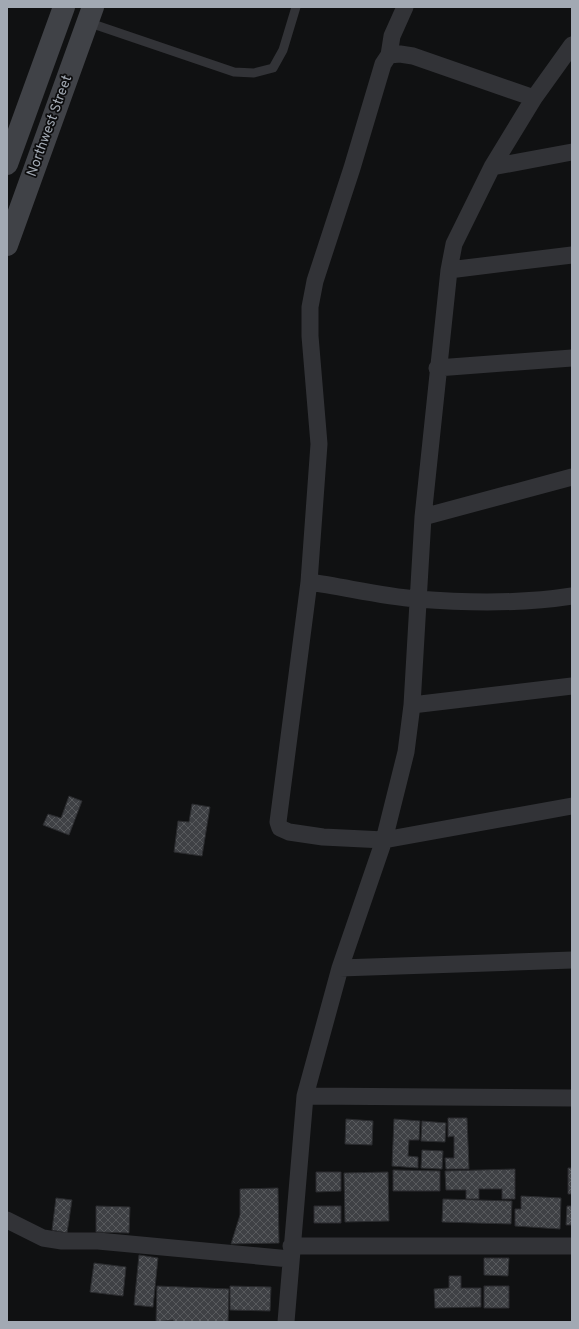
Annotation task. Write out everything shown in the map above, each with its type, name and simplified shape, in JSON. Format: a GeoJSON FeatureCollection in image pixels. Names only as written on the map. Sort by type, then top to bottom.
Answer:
{"type":"FeatureCollection","features":[{"type":"Feature","properties":{"kind":"main road","name":"Northwest Street"},"geometry":{"type":"LineString","coordinates":[[7,164],[64,7]]}},
{"type":"Feature","properties":{"kind":"main road","name":"Northwest Street"},"geometry":{"type":"LineString","coordinates":[[7,245],[90,15]]}},
{"type":"Feature","properties":{"kind":"street"},"geometry":{"type":"LineString","coordinates":[[405,7],[392,36],[389,55],[383,64],[352,168],[315,281],[310,307],[310,336],[319,444],[309,582],[278,822],[280,828],[289,832],[323,837],[384,840],[572,806]]}},
{"type":"Feature","properties":{"kind":"street"},"geometry":{"type":"LineString","coordinates":[[286,1322],[305,1096],[340,968],[384,840],[406,752],[412,705],[417,599],[423,517],[448,270],[454,244],[492,167],[534,98],[572,45]]}},
{"type":"Feature","properties":{"kind":"street"},"geometry":{"type":"LineString","coordinates":[[389,55],[413,56],[534,98]]}},
{"type":"Feature","properties":{"kind":"street"},"geometry":{"type":"LineString","coordinates":[[492,167],[572,152]]}},
{"type":"Feature","properties":{"kind":"street"},"geometry":{"type":"LineString","coordinates":[[448,270],[572,255]]}},
{"type":"Feature","properties":{"kind":"street"},"geometry":{"type":"LineString","coordinates":[[438,368],[572,358]]}},
{"type":"Feature","properties":{"kind":"street"},"geometry":{"type":"LineString","coordinates":[[423,517],[572,477]]}},
{"type":"Feature","properties":{"kind":"street"},"geometry":{"type":"LineString","coordinates":[[309,582],[417,599],[504,602],[544,601],[572,596]]}},
{"type":"Feature","properties":{"kind":"street"},"geometry":{"type":"LineString","coordinates":[[412,705],[572,686]]}},
{"type":"Feature","properties":{"kind":"street"},"geometry":{"type":"LineString","coordinates":[[340,968],[572,960]]}},
{"type":"Feature","properties":{"kind":"street"},"geometry":{"type":"LineString","coordinates":[[305,1096],[572,1098]]}},
{"type":"Feature","properties":{"kind":"street"},"geometry":{"type":"LineString","coordinates":[[7,1220],[43,1238],[62,1241],[98,1241],[291,1252],[572,1246]]}},
{"type":"Feature","properties":{"kind":"lane"},"geometry":{"type":"LineString","coordinates":[[90,15],[234,72],[254,73],[273,68],[283,50],[296,7]]}},
{"type":"Feature","properties":{"kind":"building"},"geometry":{"type":"Polygon","coordinates":[[[69,796],[82,801],[69,835],[43,825],[48,814],[61,818],[69,796]]]}},
{"type":"Feature","properties":{"kind":"building"},"geometry":{"type":"Polygon","coordinates":[[[192,804],[210,807],[202,856],[174,852],[178,821],[189,822],[192,804]]]}},
{"type":"Feature","properties":{"kind":"building"},"geometry":{"type":"Polygon","coordinates":[[[448,1118],[467,1118],[469,1169],[446,1169],[445,1158],[454,1158],[454,1136],[448,1137],[448,1118]]]}},
{"type":"Feature","properties":{"kind":"building"},"geometry":{"type":"Polygon","coordinates":[[[346,1119],[373,1121],[372,1145],[345,1144],[346,1119]]]}},
{"type":"Feature","properties":{"kind":"building"},"geometry":{"type":"Polygon","coordinates":[[[394,1119],[420,1121],[419,1140],[409,1140],[408,1156],[418,1157],[418,1168],[392,1166],[394,1119]]]}},
{"type":"Feature","properties":{"kind":"building"},"geometry":{"type":"Polygon","coordinates":[[[422,1121],[446,1123],[445,1142],[421,1141],[422,1121]]]}},
{"type":"Feature","properties":{"kind":"building"},"geometry":{"type":"Polygon","coordinates":[[[422,1150],[443,1151],[442,1169],[421,1168],[422,1150]]]}},
{"type":"Feature","properties":{"kind":"building"},"geometry":{"type":"Polygon","coordinates":[[[568,1168],[572,1168],[572,1194],[568,1194],[568,1168]]]}},
{"type":"Feature","properties":{"kind":"building"},"geometry":{"type":"Polygon","coordinates":[[[515,1169],[515,1199],[502,1199],[502,1189],[479,1189],[479,1199],[466,1199],[466,1190],[446,1190],[445,1171],[515,1169]]]}},
{"type":"Feature","properties":{"kind":"building"},"geometry":{"type":"Polygon","coordinates":[[[393,1170],[440,1171],[440,1191],[393,1191],[393,1170]]]}},
{"type":"Feature","properties":{"kind":"building"},"geometry":{"type":"Polygon","coordinates":[[[316,1172],[341,1172],[341,1191],[316,1192],[316,1172]]]}},
{"type":"Feature","properties":{"kind":"building"},"geometry":{"type":"Polygon","coordinates":[[[388,1172],[389,1221],[345,1222],[344,1173],[388,1172]]]}},
{"type":"Feature","properties":{"kind":"building"},"geometry":{"type":"Polygon","coordinates":[[[278,1188],[279,1243],[231,1244],[240,1215],[240,1189],[278,1188]]]}},
{"type":"Feature","properties":{"kind":"building"},"geometry":{"type":"Polygon","coordinates":[[[521,1196],[561,1198],[560,1229],[515,1226],[515,1209],[521,1209],[521,1196]]]}},
{"type":"Feature","properties":{"kind":"building"},"geometry":{"type":"Polygon","coordinates":[[[56,1198],[72,1200],[67,1233],[52,1230],[56,1198]]]}},
{"type":"Feature","properties":{"kind":"building"},"geometry":{"type":"Polygon","coordinates":[[[443,1199],[512,1201],[511,1224],[442,1222],[443,1199]]]}},
{"type":"Feature","properties":{"kind":"building"},"geometry":{"type":"Polygon","coordinates":[[[96,1206],[130,1207],[129,1233],[96,1232],[96,1206]]]}},
{"type":"Feature","properties":{"kind":"building"},"geometry":{"type":"Polygon","coordinates":[[[314,1206],[341,1206],[341,1223],[314,1223],[314,1206]]]}},
{"type":"Feature","properties":{"kind":"building"},"geometry":{"type":"Polygon","coordinates":[[[567,1206],[572,1206],[572,1225],[566,1225],[567,1206]]]}},
{"type":"Feature","properties":{"kind":"building"},"geometry":{"type":"Polygon","coordinates":[[[139,1255],[158,1258],[153,1307],[134,1305],[139,1255]]]}},
{"type":"Feature","properties":{"kind":"building"},"geometry":{"type":"Polygon","coordinates":[[[484,1258],[509,1258],[508,1276],[484,1275],[484,1258]]]}},
{"type":"Feature","properties":{"kind":"building"},"geometry":{"type":"Polygon","coordinates":[[[94,1263],[126,1267],[123,1296],[90,1292],[94,1263]]]}},
{"type":"Feature","properties":{"kind":"building"},"geometry":{"type":"Polygon","coordinates":[[[449,1276],[461,1276],[461,1288],[481,1288],[481,1307],[435,1308],[434,1289],[449,1288],[449,1276]]]}},
{"type":"Feature","properties":{"kind":"building"},"geometry":{"type":"Polygon","coordinates":[[[157,1286],[229,1289],[228,1322],[173,1322],[173,1320],[156,1322],[157,1286]]]}},
{"type":"Feature","properties":{"kind":"building"},"geometry":{"type":"Polygon","coordinates":[[[230,1286],[271,1287],[270,1311],[230,1310],[230,1286]]]}},
{"type":"Feature","properties":{"kind":"building"},"geometry":{"type":"Polygon","coordinates":[[[484,1286],[509,1286],[509,1308],[484,1308],[484,1286]]]}}]}
